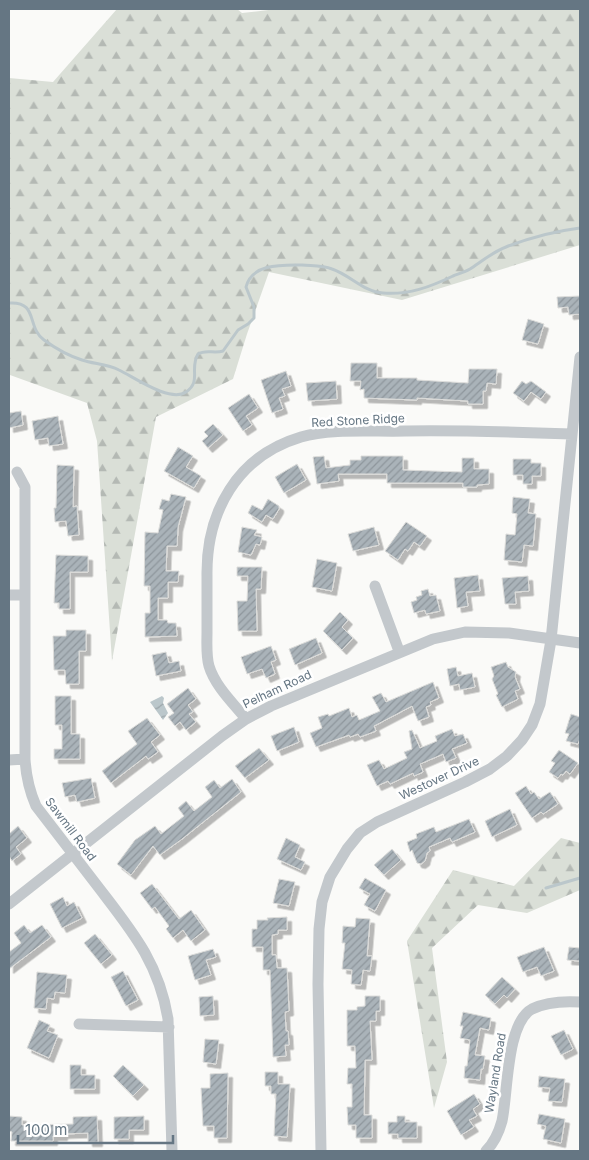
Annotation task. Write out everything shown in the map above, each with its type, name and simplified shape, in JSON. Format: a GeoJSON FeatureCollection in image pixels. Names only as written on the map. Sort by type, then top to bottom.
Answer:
{"type":"FeatureCollection","features":[{"type":"Feature","properties":{"kind":"street","name":"Westover Drive"},"geometry":{"type":"LineString","coordinates":[[321,1151],[318,956],[322,902],[330,877],[347,849],[360,833],[376,822],[490,769],[507,756],[522,740],[532,725],[540,704],[550,640],[580,357]]}},
{"type":"Feature","properties":{"kind":"street","name":"Red Stone Ridge"},"geometry":{"type":"LineString","coordinates":[[246,719],[219,686],[209,666],[206,564],[210,538],[217,514],[230,486],[251,464],[274,448],[302,436],[330,432],[452,430],[572,434]]}},
{"type":"Feature","properties":{"kind":"street","name":"Sawmill Road"},"geometry":{"type":"LineString","coordinates":[[17,472],[25,488],[25,759],[30,792],[36,806],[134,933],[149,958],[158,979],[165,998],[169,1027],[172,1151]]}},
{"type":"Feature","properties":{"kind":"street"},"geometry":{"type":"LineString","coordinates":[[375,586],[399,652]]}},
{"type":"Feature","properties":{"kind":"street"},"geometry":{"type":"LineString","coordinates":[[9,595],[24,595]]}},
{"type":"Feature","properties":{"kind":"street","name":"Pelham Road"},"geometry":{"type":"LineString","coordinates":[[9,904],[246,719],[271,706],[433,639],[465,632],[509,633],[580,643]]}},
{"type":"Feature","properties":{"kind":"street"},"geometry":{"type":"LineString","coordinates":[[9,760],[25,759]]}},
{"type":"Feature","properties":{"kind":"street","name":"Wayland Road"},"geometry":{"type":"LineString","coordinates":[[486,1151],[495,1139],[502,1121],[516,1029],[523,1016],[530,1010],[540,1006],[569,1001],[580,1002]]}},
{"type":"Feature","properties":{"kind":"street"},"geometry":{"type":"LineString","coordinates":[[79,1024],[169,1027]]}},
{"type":"Feature","properties":{"kind":"green space"},"geometry":{"type":"Polygon","coordinates":[[[117,9],[237,9],[242,13],[277,9],[580,9],[580,245],[402,300],[269,272],[233,379],[156,417],[112,661],[97,441],[87,403],[9,376],[9,78],[53,82],[117,9]]]}},
{"type":"Feature","properties":{"kind":"green space"},"geometry":{"type":"Polygon","coordinates":[[[561,838],[580,843],[580,890],[527,913],[478,905],[432,948],[447,1062],[434,1108],[407,941],[453,870],[514,886],[561,838]]]}},
{"type":"Feature","properties":{"kind":"water"},"geometry":{"type":"Polygon","coordinates":[[[162,696],[168,713],[163,720],[150,702],[162,696]]]}},
{"type":"Feature","properties":{"kind":"building"},"geometry":{"type":"Polygon","coordinates":[[[580,296],[580,314],[569,315],[568,307],[558,308],[557,297],[580,296]]]}},
{"type":"Feature","properties":{"kind":"building"},"geometry":{"type":"Polygon","coordinates":[[[528,319],[544,324],[538,344],[522,340],[528,319]]]}},
{"type":"Feature","properties":{"kind":"building"},"geometry":{"type":"Polygon","coordinates":[[[351,363],[377,363],[377,378],[417,378],[417,380],[468,383],[469,369],[497,369],[496,384],[487,383],[486,391],[483,391],[483,404],[468,404],[468,401],[417,398],[417,400],[364,398],[364,389],[360,390],[361,381],[350,381],[351,363]]]}},
{"type":"Feature","properties":{"kind":"building"},"geometry":{"type":"Polygon","coordinates":[[[286,371],[291,386],[282,389],[285,396],[279,398],[283,409],[272,413],[261,380],[286,371]]]}},
{"type":"Feature","properties":{"kind":"building"},"geometry":{"type":"Polygon","coordinates":[[[336,381],[337,399],[308,401],[306,383],[336,381]]]}},
{"type":"Feature","properties":{"kind":"building"},"geometry":{"type":"Polygon","coordinates":[[[522,381],[526,384],[531,381],[546,392],[541,399],[531,392],[524,401],[513,393],[522,381]]]}},
{"type":"Feature","properties":{"kind":"building"},"geometry":{"type":"Polygon","coordinates":[[[249,394],[258,408],[246,416],[252,425],[243,431],[228,408],[249,394]]]}},
{"type":"Feature","properties":{"kind":"building"},"geometry":{"type":"Polygon","coordinates":[[[21,411],[23,425],[9,428],[9,413],[21,411]]]}},
{"type":"Feature","properties":{"kind":"building"},"geometry":{"type":"Polygon","coordinates":[[[58,416],[63,444],[49,446],[48,438],[35,440],[32,421],[58,416]]]}},
{"type":"Feature","properties":{"kind":"building"},"geometry":{"type":"Polygon","coordinates":[[[213,424],[223,435],[208,448],[202,441],[208,436],[204,432],[213,424]]]}},
{"type":"Feature","properties":{"kind":"building"},"geometry":{"type":"Polygon","coordinates":[[[178,447],[193,456],[186,467],[201,476],[194,488],[164,471],[178,447]]]}},
{"type":"Feature","properties":{"kind":"building"},"geometry":{"type":"Polygon","coordinates":[[[324,456],[326,468],[350,465],[350,460],[361,460],[361,456],[403,456],[403,470],[462,472],[462,458],[474,458],[474,469],[489,469],[489,484],[477,485],[477,487],[463,487],[463,483],[387,483],[387,474],[338,474],[339,481],[317,484],[313,457],[324,456]]]}},
{"type":"Feature","properties":{"kind":"building"},"geometry":{"type":"Polygon","coordinates":[[[513,459],[531,459],[531,463],[541,463],[541,476],[532,476],[532,484],[523,484],[523,475],[513,475],[513,459]]]}},
{"type":"Feature","properties":{"kind":"building"},"geometry":{"type":"Polygon","coordinates":[[[297,464],[306,480],[284,493],[275,477],[297,464]]]}},
{"type":"Feature","properties":{"kind":"building"},"geometry":{"type":"Polygon","coordinates":[[[57,465],[74,466],[73,507],[77,506],[79,535],[68,536],[66,521],[55,522],[57,465]]]}},
{"type":"Feature","properties":{"kind":"building"},"geometry":{"type":"Polygon","coordinates":[[[171,494],[186,497],[178,527],[177,546],[167,546],[166,571],[179,571],[178,582],[168,582],[168,598],[158,598],[158,620],[176,623],[177,636],[145,637],[145,613],[150,613],[150,586],[144,586],[145,532],[158,533],[163,510],[159,509],[162,499],[169,501],[171,494]]]}},
{"type":"Feature","properties":{"kind":"building"},"geometry":{"type":"Polygon","coordinates":[[[513,497],[530,499],[528,513],[536,514],[533,546],[524,545],[522,562],[504,560],[506,534],[515,535],[517,514],[512,513],[513,497]]]}},
{"type":"Feature","properties":{"kind":"building"},"geometry":{"type":"Polygon","coordinates":[[[268,499],[279,506],[273,519],[266,515],[262,522],[248,513],[252,505],[262,510],[268,499]]]}},
{"type":"Feature","properties":{"kind":"building"},"geometry":{"type":"Polygon","coordinates":[[[406,522],[427,536],[420,546],[414,542],[408,551],[405,549],[398,560],[385,551],[406,522]]]}},
{"type":"Feature","properties":{"kind":"building"},"geometry":{"type":"Polygon","coordinates":[[[242,527],[257,530],[254,535],[262,537],[260,545],[256,544],[251,555],[238,552],[242,527]]]}},
{"type":"Feature","properties":{"kind":"building"},"geometry":{"type":"Polygon","coordinates":[[[374,527],[379,545],[353,551],[348,534],[374,527]]]}},
{"type":"Feature","properties":{"kind":"building"},"geometry":{"type":"Polygon","coordinates":[[[56,555],[88,556],[88,572],[70,572],[70,609],[59,609],[59,603],[54,603],[56,555]]]}},
{"type":"Feature","properties":{"kind":"building"},"geometry":{"type":"Polygon","coordinates":[[[317,559],[337,563],[332,591],[312,587],[317,559]]]}},
{"type":"Feature","properties":{"kind":"building"},"geometry":{"type":"Polygon","coordinates":[[[237,567],[262,567],[261,589],[256,589],[257,631],[238,631],[237,601],[247,601],[248,576],[237,576],[237,567]]]}},
{"type":"Feature","properties":{"kind":"building"},"geometry":{"type":"Polygon","coordinates":[[[478,575],[480,591],[466,592],[468,606],[457,608],[454,578],[478,575]]]}},
{"type":"Feature","properties":{"kind":"building"},"geometry":{"type":"Polygon","coordinates":[[[528,576],[529,591],[515,592],[516,604],[505,604],[502,578],[528,576]]]}},
{"type":"Feature","properties":{"kind":"building"},"geometry":{"type":"Polygon","coordinates":[[[428,589],[430,596],[436,595],[440,611],[426,614],[425,610],[414,613],[411,602],[417,600],[416,597],[422,595],[421,591],[428,589]]]}},
{"type":"Feature","properties":{"kind":"building"},"geometry":{"type":"Polygon","coordinates":[[[340,612],[348,620],[342,627],[353,638],[342,650],[323,631],[340,612]]]}},
{"type":"Feature","properties":{"kind":"building"},"geometry":{"type":"Polygon","coordinates":[[[66,630],[86,630],[86,651],[79,651],[79,684],[66,684],[65,670],[54,670],[53,636],[66,636],[66,630]]]}},
{"type":"Feature","properties":{"kind":"building"},"geometry":{"type":"Polygon","coordinates":[[[316,638],[322,653],[295,665],[289,649],[316,638]]]}},
{"type":"Feature","properties":{"kind":"building"},"geometry":{"type":"Polygon","coordinates":[[[271,646],[276,660],[271,662],[275,674],[266,678],[262,669],[247,674],[241,657],[271,646]]]}},
{"type":"Feature","properties":{"kind":"building"},"geometry":{"type":"Polygon","coordinates":[[[166,652],[169,663],[179,661],[181,671],[156,676],[152,655],[166,652]]]}},
{"type":"Feature","properties":{"kind":"building"},"geometry":{"type":"Polygon","coordinates":[[[506,662],[508,667],[516,672],[515,677],[520,689],[515,691],[518,699],[502,707],[496,695],[498,694],[492,679],[494,676],[491,667],[506,662]]]}},
{"type":"Feature","properties":{"kind":"building"},"geometry":{"type":"Polygon","coordinates":[[[456,667],[458,676],[472,673],[475,687],[460,690],[459,684],[450,686],[447,669],[456,667]]]}},
{"type":"Feature","properties":{"kind":"building"},"geometry":{"type":"Polygon","coordinates":[[[433,682],[439,698],[430,702],[431,705],[426,707],[429,717],[418,721],[412,706],[374,726],[376,731],[360,737],[358,734],[350,737],[349,735],[316,747],[310,733],[322,728],[318,717],[328,714],[329,716],[349,708],[352,717],[357,715],[359,720],[380,711],[372,697],[381,693],[386,702],[433,682]]]}},
{"type":"Feature","properties":{"kind":"building"},"geometry":{"type":"Polygon","coordinates":[[[188,688],[196,699],[188,705],[193,712],[189,714],[196,722],[186,730],[180,722],[175,726],[168,717],[174,713],[167,704],[188,688]]]}},
{"type":"Feature","properties":{"kind":"building"},"geometry":{"type":"Polygon","coordinates":[[[55,696],[71,696],[71,734],[80,734],[80,759],[54,759],[54,749],[62,749],[62,725],[55,725],[55,696]]]}},
{"type":"Feature","properties":{"kind":"building"},"geometry":{"type":"Polygon","coordinates":[[[571,714],[580,717],[580,738],[578,744],[566,741],[569,734],[565,733],[571,714]]]}},
{"type":"Feature","properties":{"kind":"building"},"geometry":{"type":"Polygon","coordinates":[[[147,718],[160,735],[151,742],[158,752],[148,759],[146,756],[111,783],[102,771],[137,744],[128,731],[147,718]]]}},
{"type":"Feature","properties":{"kind":"building"},"geometry":{"type":"Polygon","coordinates":[[[294,727],[299,742],[277,751],[271,736],[294,727]]]}},
{"type":"Feature","properties":{"kind":"building"},"geometry":{"type":"Polygon","coordinates":[[[452,729],[455,736],[463,734],[467,743],[452,749],[456,758],[446,762],[443,754],[420,764],[423,772],[414,776],[413,773],[390,784],[388,781],[377,786],[367,765],[379,760],[384,769],[407,758],[404,752],[412,749],[409,731],[412,730],[420,748],[437,741],[435,736],[452,729]]]}},
{"type":"Feature","properties":{"kind":"building"},"geometry":{"type":"Polygon","coordinates":[[[259,748],[269,760],[245,778],[235,766],[259,748]]]}},
{"type":"Feature","properties":{"kind":"building"},"geometry":{"type":"Polygon","coordinates":[[[559,750],[578,763],[570,774],[566,771],[558,778],[549,772],[555,763],[551,761],[559,750]]]}},
{"type":"Feature","properties":{"kind":"building"},"geometry":{"type":"Polygon","coordinates":[[[91,778],[95,798],[77,802],[75,795],[65,797],[62,783],[91,778]]]}},
{"type":"Feature","properties":{"kind":"building"},"geometry":{"type":"Polygon","coordinates":[[[232,779],[241,792],[182,839],[160,855],[153,846],[131,875],[117,864],[135,840],[155,826],[161,834],[184,816],[178,808],[186,801],[194,811],[212,797],[205,787],[214,780],[220,788],[232,779]]]}},
{"type":"Feature","properties":{"kind":"building"},"geometry":{"type":"Polygon","coordinates":[[[526,786],[531,794],[534,792],[539,799],[550,792],[558,804],[543,814],[541,812],[532,818],[515,793],[526,786]]]}},
{"type":"Feature","properties":{"kind":"building"},"geometry":{"type":"Polygon","coordinates":[[[510,809],[517,825],[492,837],[485,821],[510,809]]]}},
{"type":"Feature","properties":{"kind":"building"},"geometry":{"type":"Polygon","coordinates":[[[469,819],[475,832],[452,842],[450,838],[429,847],[430,851],[427,853],[425,861],[421,864],[417,863],[412,850],[410,852],[407,842],[417,838],[416,834],[434,827],[436,832],[469,819]]]}},
{"type":"Feature","properties":{"kind":"building"},"geometry":{"type":"Polygon","coordinates":[[[18,826],[27,838],[16,847],[21,854],[12,861],[9,856],[9,834],[18,826]]]}},
{"type":"Feature","properties":{"kind":"building"},"geometry":{"type":"Polygon","coordinates":[[[286,838],[300,845],[295,857],[305,862],[301,870],[277,859],[286,838]]]}},
{"type":"Feature","properties":{"kind":"building"},"geometry":{"type":"Polygon","coordinates":[[[392,849],[401,860],[384,875],[374,865],[392,849]]]}},
{"type":"Feature","properties":{"kind":"building"},"geometry":{"type":"Polygon","coordinates":[[[365,878],[386,890],[375,911],[364,905],[370,894],[359,888],[365,878]]]}},
{"type":"Feature","properties":{"kind":"building"},"geometry":{"type":"Polygon","coordinates":[[[279,879],[295,882],[289,906],[273,903],[279,879]]]}},
{"type":"Feature","properties":{"kind":"building"},"geometry":{"type":"Polygon","coordinates":[[[152,884],[179,919],[191,910],[205,930],[191,941],[183,930],[173,938],[166,929],[169,926],[155,907],[152,909],[140,893],[152,884]]]}},
{"type":"Feature","properties":{"kind":"building"},"geometry":{"type":"Polygon","coordinates":[[[63,897],[67,906],[74,902],[82,918],[62,928],[50,904],[63,897]]]}},
{"type":"Feature","properties":{"kind":"building"},"geometry":{"type":"Polygon","coordinates":[[[287,917],[287,930],[278,930],[278,934],[272,935],[272,955],[276,955],[277,968],[287,968],[289,1011],[285,1012],[289,1045],[285,1045],[286,1056],[273,1057],[270,970],[263,970],[263,947],[252,947],[252,929],[257,929],[257,920],[287,917]]]}},
{"type":"Feature","properties":{"kind":"building"},"geometry":{"type":"Polygon","coordinates":[[[356,918],[370,919],[367,956],[372,956],[370,971],[363,970],[361,985],[351,984],[352,970],[342,969],[345,943],[342,943],[343,926],[355,927],[356,918]]]}},
{"type":"Feature","properties":{"kind":"building"},"geometry":{"type":"Polygon","coordinates":[[[24,925],[30,933],[42,925],[51,937],[9,969],[9,952],[21,943],[14,933],[24,925]]]}},
{"type":"Feature","properties":{"kind":"building"},"geometry":{"type":"Polygon","coordinates":[[[95,934],[112,955],[101,964],[84,943],[95,934]]]}},
{"type":"Feature","properties":{"kind":"building"},"geometry":{"type":"Polygon","coordinates":[[[544,947],[554,971],[541,976],[537,967],[523,972],[517,957],[544,947]]]}},
{"type":"Feature","properties":{"kind":"building"},"geometry":{"type":"Polygon","coordinates":[[[569,947],[580,948],[580,961],[567,960],[569,947]]]}},
{"type":"Feature","properties":{"kind":"building"},"geometry":{"type":"Polygon","coordinates":[[[213,949],[216,957],[206,960],[211,975],[195,980],[188,956],[213,949]]]}},
{"type":"Feature","properties":{"kind":"building"},"geometry":{"type":"Polygon","coordinates":[[[123,971],[138,1000],[126,1006],[111,977],[123,971]]]}},
{"type":"Feature","properties":{"kind":"building"},"geometry":{"type":"Polygon","coordinates":[[[37,972],[67,975],[65,993],[55,992],[54,999],[47,998],[46,1009],[34,1008],[37,972]]]}},
{"type":"Feature","properties":{"kind":"building"},"geometry":{"type":"Polygon","coordinates":[[[502,977],[515,989],[507,998],[504,995],[495,1004],[485,995],[502,977]]]}},
{"type":"Feature","properties":{"kind":"building"},"geometry":{"type":"Polygon","coordinates":[[[213,996],[214,1015],[200,1016],[199,997],[213,996]]]}},
{"type":"Feature","properties":{"kind":"building"},"geometry":{"type":"Polygon","coordinates":[[[365,996],[380,996],[380,1011],[376,1011],[376,1021],[370,1021],[372,1060],[365,1060],[364,1115],[372,1115],[372,1138],[356,1138],[356,1125],[348,1125],[347,1107],[352,1107],[352,1084],[347,1084],[348,1068],[356,1068],[355,1046],[347,1046],[347,1010],[357,1010],[357,1007],[365,1006],[365,996]]]}},
{"type":"Feature","properties":{"kind":"building"},"geometry":{"type":"Polygon","coordinates":[[[463,1012],[491,1018],[489,1030],[480,1028],[475,1055],[485,1056],[480,1080],[464,1078],[470,1040],[460,1038],[463,1026],[460,1026],[463,1012]]]}},
{"type":"Feature","properties":{"kind":"building"},"geometry":{"type":"Polygon","coordinates":[[[39,1020],[50,1025],[47,1031],[58,1035],[49,1058],[27,1048],[39,1020]]]}},
{"type":"Feature","properties":{"kind":"building"},"geometry":{"type":"Polygon","coordinates":[[[564,1030],[573,1049],[561,1055],[551,1036],[564,1030]]]}},
{"type":"Feature","properties":{"kind":"building"},"geometry":{"type":"Polygon","coordinates":[[[205,1039],[219,1040],[216,1064],[203,1062],[205,1039]]]}},
{"type":"Feature","properties":{"kind":"building"},"geometry":{"type":"Polygon","coordinates":[[[70,1065],[81,1065],[81,1075],[95,1075],[95,1089],[70,1089],[70,1065]]]}},
{"type":"Feature","properties":{"kind":"building"},"geometry":{"type":"Polygon","coordinates":[[[123,1065],[144,1085],[133,1096],[113,1076],[123,1065]]]}},
{"type":"Feature","properties":{"kind":"building"},"geometry":{"type":"Polygon","coordinates":[[[265,1072],[278,1072],[278,1084],[290,1084],[287,1137],[274,1136],[276,1094],[271,1094],[271,1086],[265,1086],[265,1072]]]}},
{"type":"Feature","properties":{"kind":"building"},"geometry":{"type":"Polygon","coordinates":[[[228,1073],[227,1138],[214,1138],[214,1126],[203,1126],[201,1088],[210,1088],[210,1074],[228,1073]]]}},
{"type":"Feature","properties":{"kind":"building"},"geometry":{"type":"Polygon","coordinates":[[[539,1076],[565,1079],[562,1102],[548,1101],[550,1088],[538,1087],[539,1076]]]}},
{"type":"Feature","properties":{"kind":"building"},"geometry":{"type":"Polygon","coordinates":[[[474,1094],[480,1104],[473,1109],[477,1116],[469,1120],[474,1127],[461,1135],[447,1111],[474,1094]]]}},
{"type":"Feature","properties":{"kind":"building"},"geometry":{"type":"Polygon","coordinates":[[[539,1114],[565,1119],[561,1143],[543,1139],[546,1126],[537,1124],[539,1114]]]}},
{"type":"Feature","properties":{"kind":"building"},"geometry":{"type":"Polygon","coordinates":[[[9,1116],[22,1117],[22,1125],[73,1124],[73,1117],[97,1116],[98,1142],[88,1142],[88,1133],[53,1136],[53,1141],[11,1141],[12,1132],[9,1131],[9,1116]]]}},
{"type":"Feature","properties":{"kind":"building"},"geometry":{"type":"Polygon","coordinates":[[[144,1116],[144,1130],[129,1130],[129,1139],[114,1139],[114,1117],[144,1116]]]}},
{"type":"Feature","properties":{"kind":"building"},"geometry":{"type":"Polygon","coordinates":[[[397,1116],[405,1116],[405,1122],[417,1122],[417,1138],[398,1138],[398,1134],[388,1134],[388,1122],[397,1122],[397,1116]]]}},
{"type":"Feature","properties":{"kind":"waterway"},"geometry":{"type":"LineString","coordinates":[[9,303],[18,303],[25,306],[29,310],[39,335],[62,352],[82,360],[114,368],[162,392],[179,394],[186,392],[193,384],[198,354],[223,351],[238,330],[254,318],[254,307],[246,287],[249,279],[261,269],[286,265],[324,267],[339,272],[370,290],[383,293],[402,293],[428,287],[466,271],[506,247],[552,233],[580,228]]}},
{"type":"Feature","properties":{"kind":"waterway"},"geometry":{"type":"LineString","coordinates":[[546,888],[580,878]]}}]}
